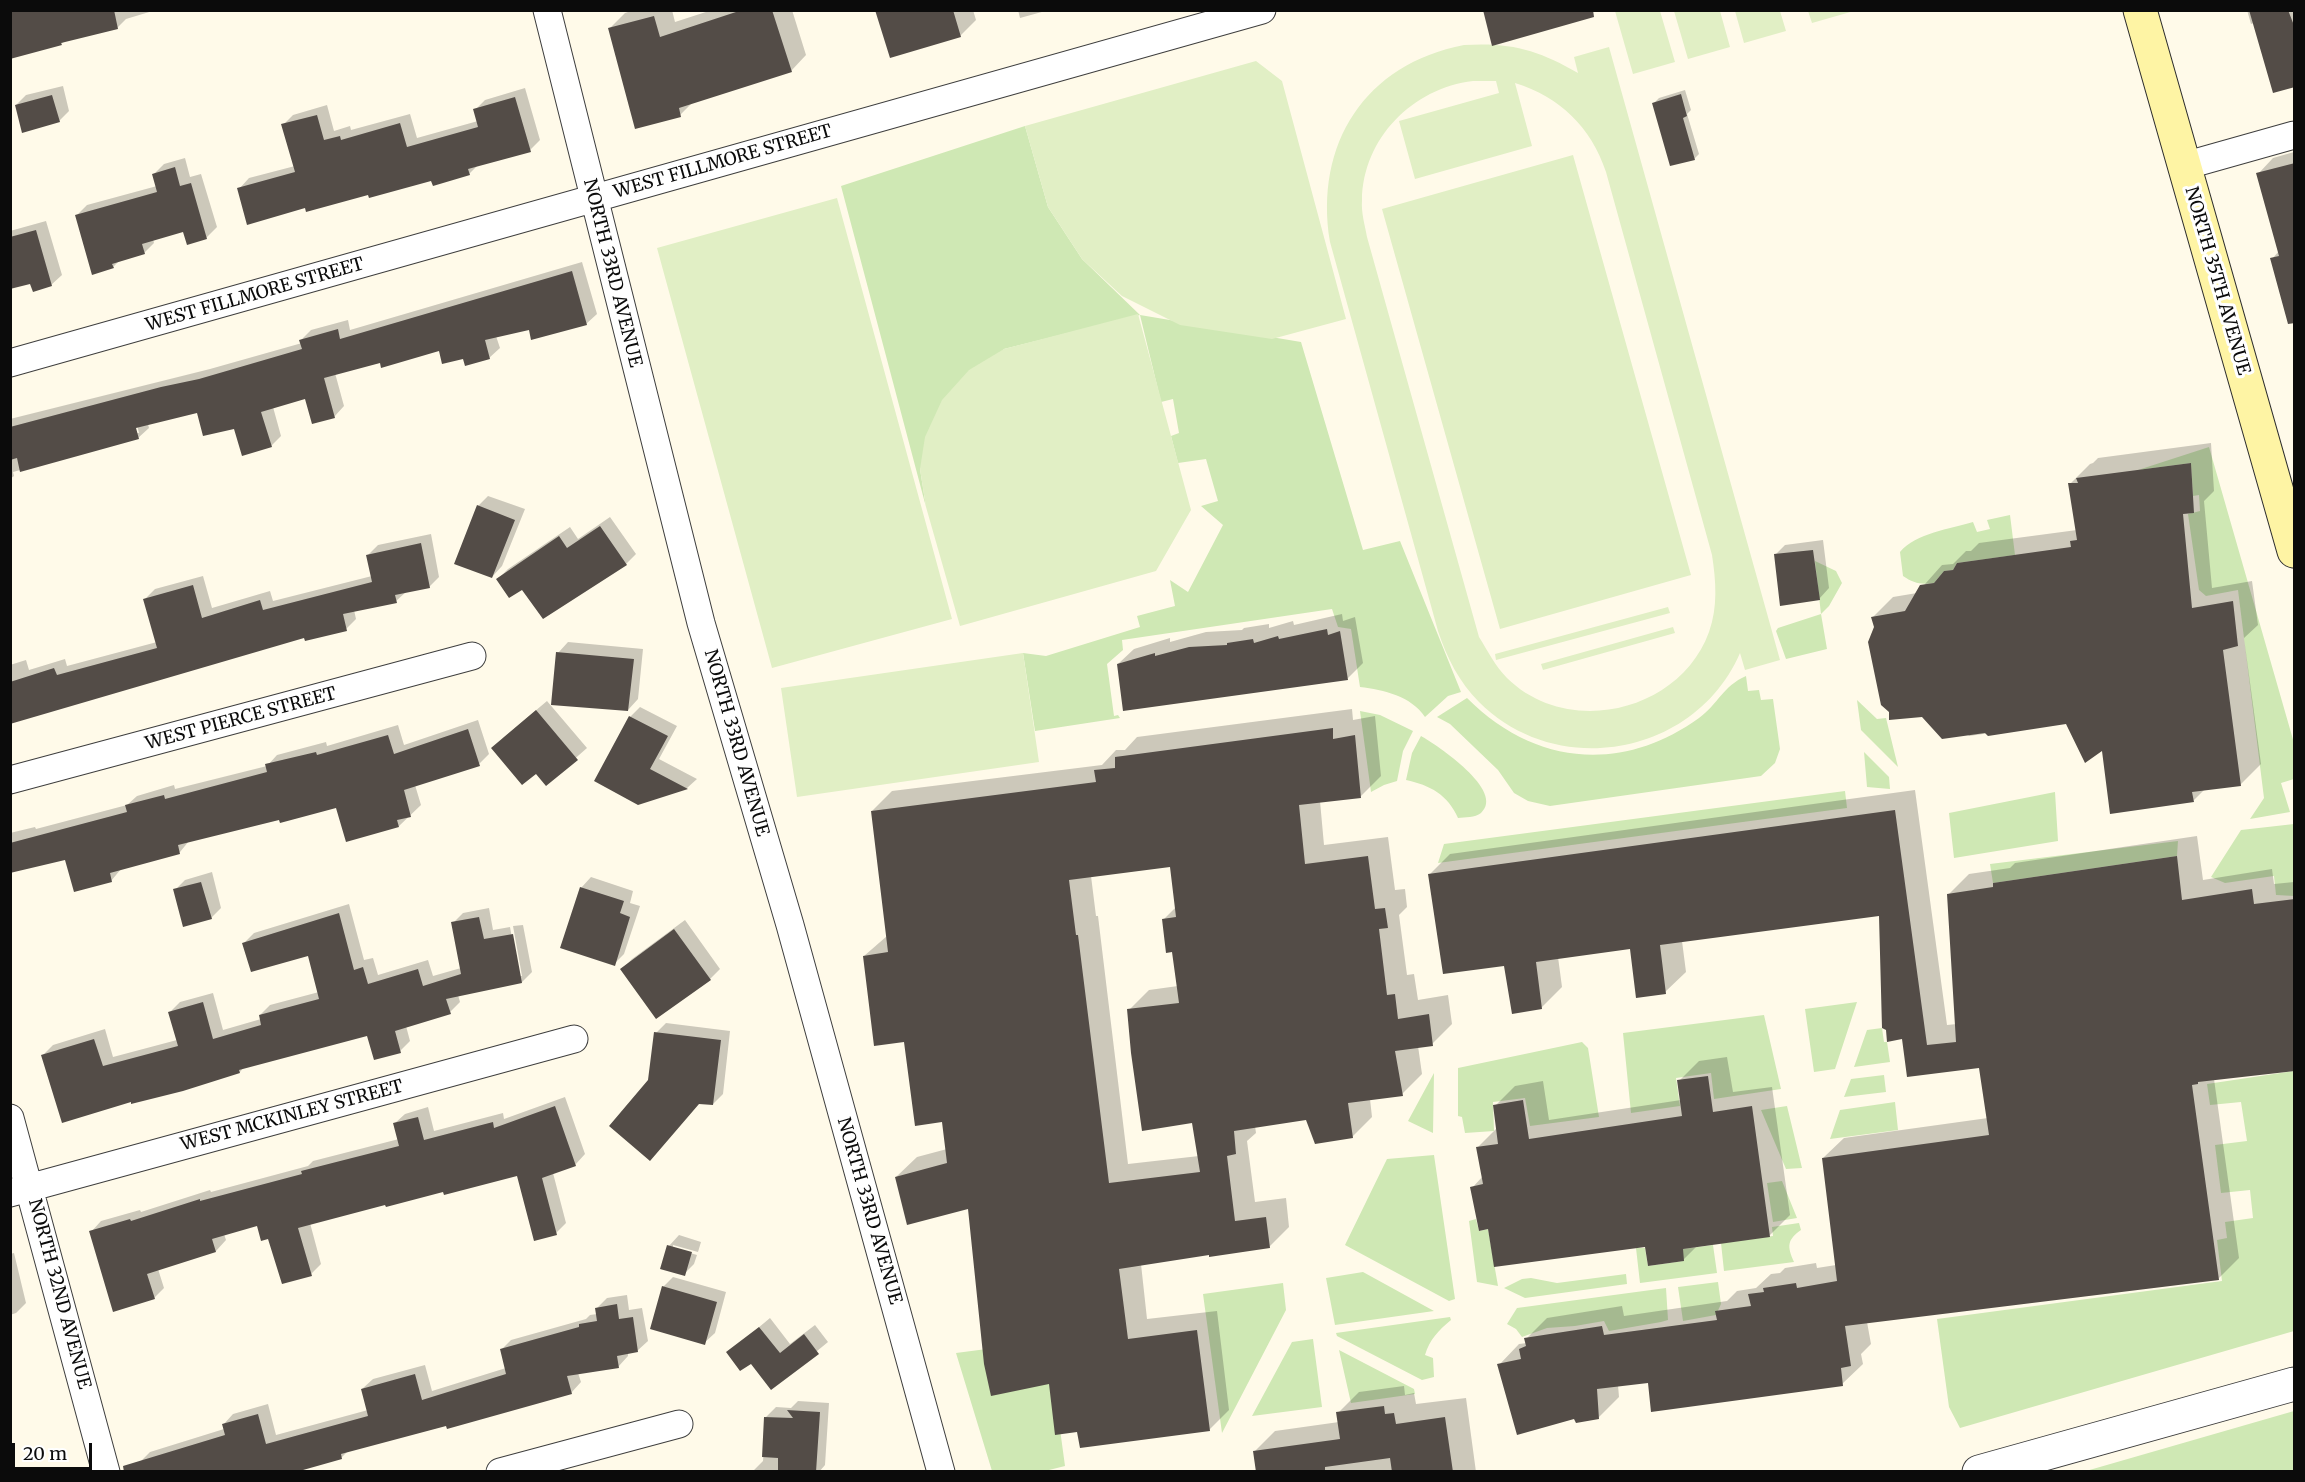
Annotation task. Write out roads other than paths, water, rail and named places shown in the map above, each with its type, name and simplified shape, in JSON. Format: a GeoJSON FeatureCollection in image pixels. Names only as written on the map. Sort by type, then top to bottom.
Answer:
{"type":"FeatureCollection","features":[{"type":"Feature","properties":{"kind":"main road","name":"NORTH 35TH AVENUE"},"geometry":{"type":"LineString","coordinates":[[2140,10],[2295,551]]}},
{"type":"Feature","properties":{"kind":"street","name":"NORTH 33RD AVENUE"},"geometry":{"type":"LineString","coordinates":[[547,10],[700,623],[790,925],[941,1472]]}},
{"type":"Feature","properties":{"kind":"street","name":"WEST FILLMORE STREET"},"geometry":{"type":"LineString","coordinates":[[10,363],[1262,10]]}},
{"type":"Feature","properties":{"kind":"street"},"geometry":{"type":"LineString","coordinates":[[2184,166],[2295,135]]}},
{"type":"Feature","properties":{"kind":"street","name":"WEST PIERCE STREET"},"geometry":{"type":"LineString","coordinates":[[10,780],[472,656]]}},
{"type":"Feature","properties":{"kind":"street","name":"WEST MCKINLEY STREET"},"geometry":{"type":"LineString","coordinates":[[20,1191],[574,1039]]}},
{"type":"Feature","properties":{"kind":"street","name":"NORTH 32ND AVENUE"},"geometry":{"type":"LineString","coordinates":[[10,1118],[20,1191],[106,1472]]}},
{"type":"Feature","properties":{"kind":"street"},"geometry":{"type":"LineString","coordinates":[[1979,1472],[2295,1384]]}},
{"type":"Feature","properties":{"kind":"street"},"geometry":{"type":"LineString","coordinates":[[500,1472],[679,1424]]}}]}
